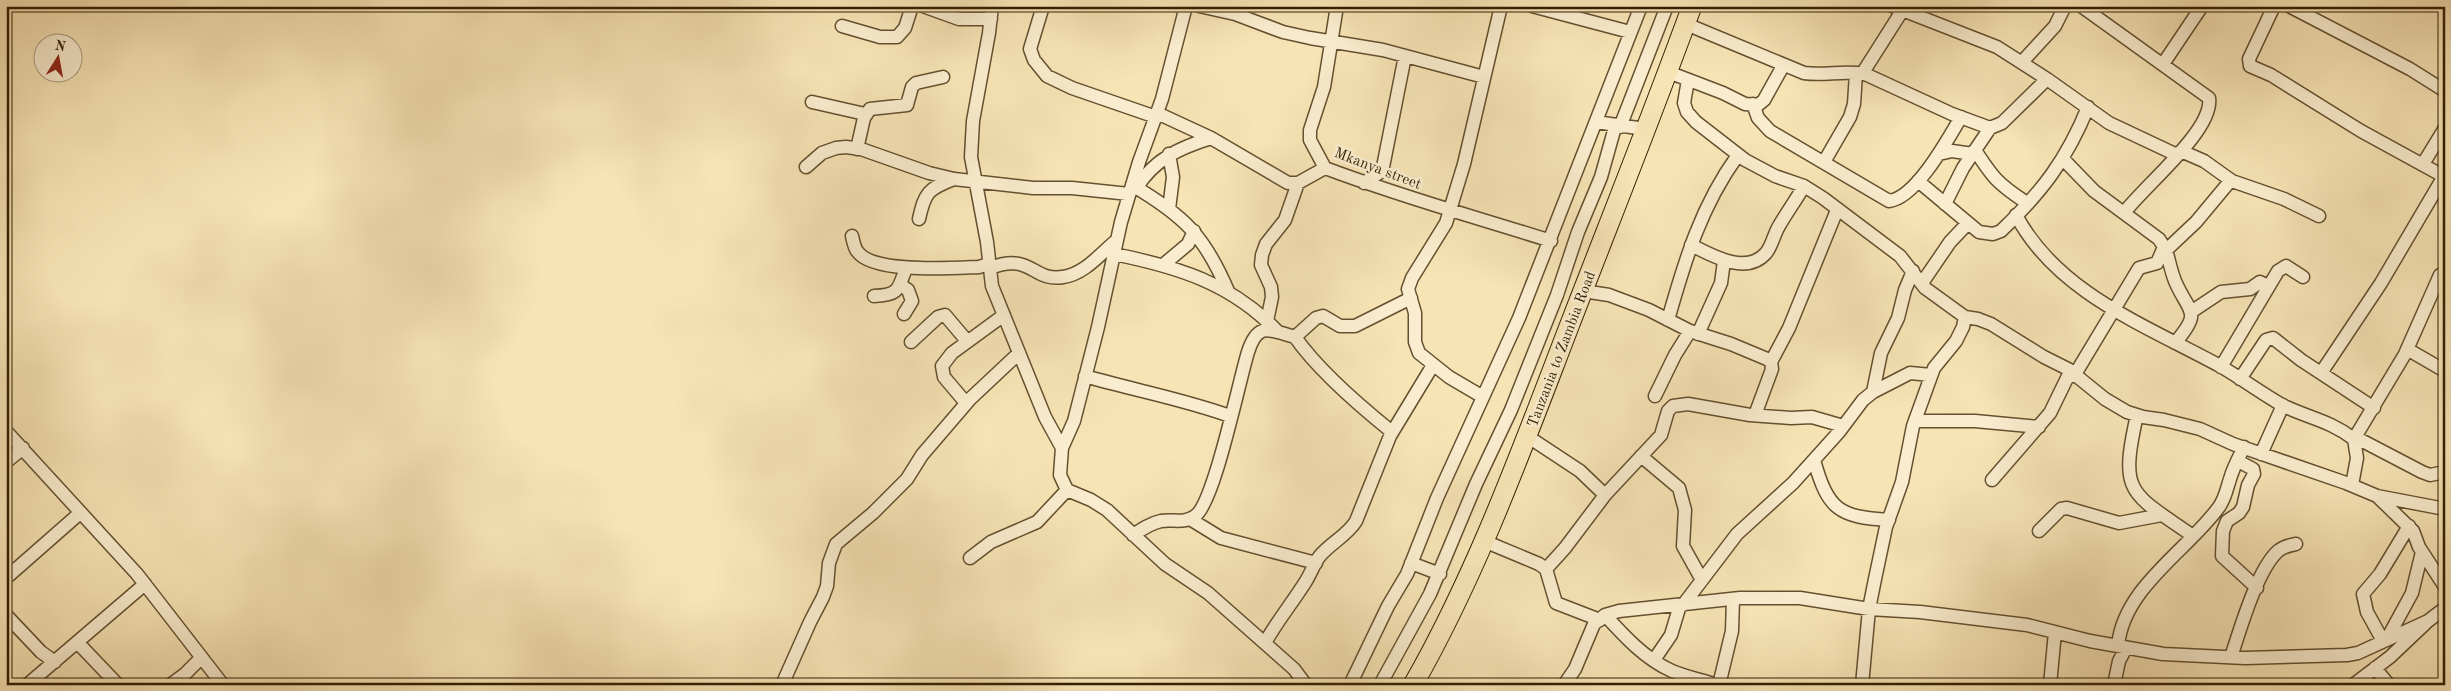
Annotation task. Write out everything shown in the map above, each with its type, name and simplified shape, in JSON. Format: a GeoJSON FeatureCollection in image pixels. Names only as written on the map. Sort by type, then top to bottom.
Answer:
{"type":"FeatureCollection","features":[{"type":"Feature","properties":{"kind":"highway","name":"Tanzania to Zambia Road"},"geometry":{"type":"LineString","coordinates":[[1413,685],[1437,642],[1484,540],[1527,436],[1689,15]]}},
{"type":"Feature","properties":{"kind":"street"},"geometry":{"type":"LineString","coordinates":[[842,26],[880,37],[897,37],[905,28],[912,6]]}},
{"type":"Feature","properties":{"kind":"street"},"geometry":{"type":"LineString","coordinates":[[923,6],[959,19],[991,12],[972,121],[971,157],[992,286],[1045,417],[1062,448]]}},
{"type":"Feature","properties":{"kind":"street"},"geometry":{"type":"LineString","coordinates":[[1043,6],[1030,49],[1034,60],[1047,76],[1072,88],[1157,115],[1211,138],[1288,183],[1298,183],[1325,168]]}},
{"type":"Feature","properties":{"kind":"street"},"geometry":{"type":"LineString","coordinates":[[1186,6],[1157,115],[1117,240],[1074,421],[1062,448],[1060,475],[1067,490],[1091,500],[1107,510],[1165,564],[1208,593],[1294,668],[1306,685]]}},
{"type":"Feature","properties":{"kind":"street"},"geometry":{"type":"LineString","coordinates":[[1199,6],[1235,14],[1283,32],[1383,50],[1484,77]]}},
{"type":"Feature","properties":{"kind":"street","name":"Mkanya street"},"geometry":{"type":"LineString","coordinates":[[1337,6],[1324,87],[1310,130],[1310,140],[1325,168],[1450,212],[1510,227],[1551,241]]}},
{"type":"Feature","properties":{"kind":"street"},"geometry":{"type":"LineString","coordinates":[[1483,397],[1448,377],[1419,353],[1415,313],[1408,289],[1412,278],[1446,223],[1450,212],[1464,164],[1501,6]]}},
{"type":"Feature","properties":{"kind":"street"},"geometry":{"type":"LineString","coordinates":[[1350,685],[1412,563],[1437,498],[1551,241],[1641,6]]}},
{"type":"Feature","properties":{"kind":"street"},"geometry":{"type":"LineString","coordinates":[[1380,685],[1440,574],[1476,484],[1511,410],[1557,295],[1578,232],[1601,177],[1618,127],[1667,6]]}},
{"type":"Feature","properties":{"kind":"street"},"geometry":{"type":"LineString","coordinates":[[2022,62],[2054,26],[2065,6]]}},
{"type":"Feature","properties":{"kind":"street"},"geometry":{"type":"LineString","coordinates":[[2081,6],[2209,98],[2208,116],[2198,132],[2124,213]]}},
{"type":"Feature","properties":{"kind":"street"},"geometry":{"type":"LineString","coordinates":[[2163,64],[2202,6]]}},
{"type":"Feature","properties":{"kind":"street"},"geometry":{"type":"LineString","coordinates":[[2274,6],[2250,59],[2250,66],[2270,75],[2352,126],[2445,177],[2381,283],[2321,373]]}},
{"type":"Feature","properties":{"kind":"street"},"geometry":{"type":"LineString","coordinates":[[2290,6],[2410,69],[2445,91]]}},
{"type":"Feature","properties":{"kind":"street"},"geometry":{"type":"LineString","coordinates":[[1540,7],[1630,32]]}},
{"type":"Feature","properties":{"kind":"street"},"geometry":{"type":"LineString","coordinates":[[1824,162],[1850,117],[1859,73],[1906,10],[1997,47],[2125,132],[2204,161],[2231,180],[2284,199],[2319,216]]}},
{"type":"Feature","properties":{"kind":"street"},"geometry":{"type":"LineString","coordinates":[[1689,15],[1783,66],[1820,75],[1837,72],[1859,73],[1990,128]]}},
{"type":"Feature","properties":{"kind":"street"},"geometry":{"type":"LineString","coordinates":[[1364,183],[1379,173],[1382,167],[1405,56]]}},
{"type":"Feature","properties":{"kind":"street"},"geometry":{"type":"LineString","coordinates":[[1668,72],[1723,92],[1745,104],[1758,105],[1764,100],[1783,66]]}},
{"type":"Feature","properties":{"kind":"street"},"geometry":{"type":"LineString","coordinates":[[857,149],[865,114],[870,109],[907,106],[912,87],[916,83],[942,77]]}},
{"type":"Feature","properties":{"kind":"street"},"geometry":{"type":"LineString","coordinates":[[1945,204],[1974,152],[1990,128],[2002,123],[2047,79]]}},
{"type":"Feature","properties":{"kind":"street"},"geometry":{"type":"LineString","coordinates":[[1688,80],[1684,103],[1687,112],[1738,155],[1756,167],[1804,186],[1900,256],[1922,284],[1964,317],[1978,318],[1991,324],[2072,374],[2105,399],[2137,415],[2200,429],[2261,454],[2352,485],[2376,496],[2445,509]]}},
{"type":"Feature","properties":{"kind":"street"},"geometry":{"type":"LineString","coordinates":[[812,102],[865,114]]}},
{"type":"Feature","properties":{"kind":"street"},"geometry":{"type":"LineString","coordinates":[[1753,104],[1758,118],[1770,131],[1890,201],[1902,197],[1916,186],[1961,117]]}},
{"type":"Feature","properties":{"kind":"street"},"geometry":{"type":"LineString","coordinates":[[1918,181],[1979,232],[1993,234],[2001,231],[2050,179],[2074,142],[2088,107]]}},
{"type":"Feature","properties":{"kind":"street"},"geometry":{"type":"LineString","coordinates":[[1596,122],[1618,127],[1645,129]]}},
{"type":"Feature","properties":{"kind":"street"},"geometry":{"type":"LineString","coordinates":[[2423,164],[2445,128]]}},
{"type":"Feature","properties":{"kind":"street"},"geometry":{"type":"LineString","coordinates":[[1133,189],[1146,173],[1169,154],[1211,138]]}},
{"type":"Feature","properties":{"kind":"street"},"geometry":{"type":"LineString","coordinates":[[806,167],[822,153],[836,148],[857,149],[928,173],[954,179],[1033,188],[1133,189],[1169,208],[1194,231],[1211,253],[1228,291]]}},
{"type":"Feature","properties":{"kind":"street"},"geometry":{"type":"LineString","coordinates":[[1938,154],[1952,151],[1974,152]]}},
{"type":"Feature","properties":{"kind":"street"},"geometry":{"type":"LineString","coordinates":[[1974,152],[1996,181],[2027,203]]}},
{"type":"Feature","properties":{"kind":"street"},"geometry":{"type":"LineString","coordinates":[[1169,154],[1173,177],[1169,208]]}},
{"type":"Feature","properties":{"kind":"street"},"geometry":{"type":"LineString","coordinates":[[1668,320],[1674,291],[1708,202],[1738,155]]}},
{"type":"Feature","properties":{"kind":"street"},"geometry":{"type":"LineString","coordinates":[[2063,159],[2094,191],[2159,239],[2164,247],[2175,283],[2191,312],[2189,327],[2175,343]]}},
{"type":"Feature","properties":{"kind":"street"},"geometry":{"type":"LineString","coordinates":[[919,220],[923,201],[928,191],[954,179]]}},
{"type":"Feature","properties":{"kind":"street"},"geometry":{"type":"LineString","coordinates":[[1992,480],[2050,413],[2072,374],[2139,268],[2157,264],[2164,252],[2202,216],[2231,180]]}},
{"type":"Feature","properties":{"kind":"street"},"geometry":{"type":"LineString","coordinates":[[1267,321],[1272,297],[1271,287],[1261,265],[1262,255],[1266,244],[1284,220],[1298,183]]}},
{"type":"Feature","properties":{"kind":"street"},"geometry":{"type":"LineString","coordinates":[[1691,245],[1724,261],[1738,263],[1753,262],[1764,256],[1804,186]]}},
{"type":"Feature","properties":{"kind":"street"},"geometry":{"type":"LineString","coordinates":[[1755,415],[1772,369],[1771,362],[1789,328],[1837,210]]}},
{"type":"Feature","properties":{"kind":"street"},"geometry":{"type":"LineString","coordinates":[[2016,215],[2026,234],[2043,255],[2078,286],[2113,308],[2175,343],[2221,366],[2283,405],[2337,426],[2354,438],[2422,472],[2430,475],[2445,472]]}},
{"type":"Feature","properties":{"kind":"street"},"geometry":{"type":"LineString","coordinates":[[1922,284],[1950,242],[1968,223]]}},
{"type":"Feature","properties":{"kind":"street"},"geometry":{"type":"LineString","coordinates":[[1163,264],[1188,244],[1194,231]]}},
{"type":"Feature","properties":{"kind":"street"},"geometry":{"type":"LineString","coordinates":[[852,236],[856,251],[861,255],[879,262],[906,268],[979,267],[1005,262],[1018,262],[1052,278],[1065,277],[1086,267],[1117,240]]}},
{"type":"Feature","properties":{"kind":"street"},"geometry":{"type":"LineString","coordinates":[[1114,254],[1163,264],[1213,282],[1267,321],[1278,332]]}},
{"type":"Feature","properties":{"kind":"street"},"geometry":{"type":"LineString","coordinates":[[1655,396],[1675,355],[1694,333],[1721,283],[1724,261]]}},
{"type":"Feature","properties":{"kind":"street"},"geometry":{"type":"LineString","coordinates":[[2221,366],[2280,269],[2286,266],[2304,277]]}},
{"type":"Feature","properties":{"kind":"street"},"geometry":{"type":"LineString","coordinates":[[874,296],[893,293],[902,286],[906,268]]}},
{"type":"Feature","properties":{"kind":"street"},"geometry":{"type":"LineString","coordinates":[[1873,392],[1881,353],[1898,318],[1905,290],[1913,271]]}},
{"type":"Feature","properties":{"kind":"street"},"geometry":{"type":"LineString","coordinates":[[2352,485],[2357,458],[2354,438],[2374,408],[2407,349],[2440,275]]}},
{"type":"Feature","properties":{"kind":"street"},"geometry":{"type":"LineString","coordinates":[[2191,312],[2221,292],[2250,289],[2260,282],[2268,286]]}},
{"type":"Feature","properties":{"kind":"street"},"geometry":{"type":"LineString","coordinates":[[902,286],[908,290],[912,301],[904,314]]}},
{"type":"Feature","properties":{"kind":"street"},"geometry":{"type":"LineString","coordinates":[[1583,291],[1609,295],[1649,310],[1694,333],[1731,344],[1771,362]]}},
{"type":"Feature","properties":{"kind":"street"},"geometry":{"type":"LineString","coordinates":[[1295,337],[1316,318],[1323,316],[1340,326],[1355,326],[1410,298]]}},
{"type":"Feature","properties":{"kind":"street"},"geometry":{"type":"LineString","coordinates":[[911,342],[938,316],[945,315],[967,341]]}},
{"type":"Feature","properties":{"kind":"street"},"geometry":{"type":"LineString","coordinates":[[966,403],[944,377],[941,369],[952,354],[967,341],[1004,315]]}},
{"type":"Feature","properties":{"kind":"street"},"geometry":{"type":"LineString","coordinates":[[1862,685],[1869,609],[1889,520],[1902,482],[1915,421],[1931,375],[1944,353],[1956,341],[1963,327],[1964,317]]}},
{"type":"Feature","properties":{"kind":"street"},"geometry":{"type":"LineString","coordinates":[[1133,535],[1162,521],[1190,519],[1196,516],[1205,500],[1221,457],[1230,416],[1252,340],[1258,332],[1266,329],[1295,337],[1303,349],[1346,392],[1392,432]]}},
{"type":"Feature","properties":{"kind":"street"},"geometry":{"type":"LineString","coordinates":[[2240,379],[2266,340],[2273,338],[2374,408]]}},
{"type":"Feature","properties":{"kind":"street"},"geometry":{"type":"LineString","coordinates":[[2407,349],[2445,371]]}},
{"type":"Feature","properties":{"kind":"street"},"geometry":{"type":"LineString","coordinates":[[782,685],[823,597],[827,586],[829,563],[836,544],[873,513],[907,479],[922,455],[966,403],[1018,354]]}},
{"type":"Feature","properties":{"kind":"street"},"geometry":{"type":"LineString","coordinates":[[1265,643],[1316,562],[1329,546],[1351,529],[1356,522],[1392,432],[1433,365]]}},
{"type":"Feature","properties":{"kind":"street"},"geometry":{"type":"LineString","coordinates":[[1654,660],[1672,635],[1681,605],[1738,534],[1814,460],[1864,400],[1873,392],[1910,373],[1931,375]]}},
{"type":"Feature","properties":{"kind":"street"},"geometry":{"type":"LineString","coordinates":[[1085,376],[1137,391],[1186,401],[1230,416]]}},
{"type":"Feature","properties":{"kind":"street"},"geometry":{"type":"LineString","coordinates":[[1546,570],[1605,495],[1661,435],[1668,411],[1672,406],[1679,403],[1755,415],[1791,418],[1812,417],[1843,426]]}},
{"type":"Feature","properties":{"kind":"street"},"geometry":{"type":"LineString","coordinates":[[2261,454],[2283,405]]}},
{"type":"Feature","properties":{"kind":"street"},"geometry":{"type":"LineString","coordinates":[[2137,415],[2128,450],[2128,475],[2132,487],[2142,499],[2193,536]]}},
{"type":"Feature","properties":{"kind":"street"},"geometry":{"type":"LineString","coordinates":[[1915,421],[1975,421],[2039,427]]}},
{"type":"Feature","properties":{"kind":"street"},"geometry":{"type":"LineString","coordinates":[[6,431],[145,584],[223,685]]}},
{"type":"Feature","properties":{"kind":"street"},"geometry":{"type":"LineString","coordinates":[[1527,436],[1580,472],[1605,495]]}},
{"type":"Feature","properties":{"kind":"street"},"geometry":{"type":"LineString","coordinates":[[2114,685],[2122,647],[2124,617],[2133,602],[2221,504],[2244,447]]}},
{"type":"Feature","properties":{"kind":"street"},"geometry":{"type":"LineString","coordinates":[[6,462],[23,448]]}},
{"type":"Feature","properties":{"kind":"street"},"geometry":{"type":"LineString","coordinates":[[1641,456],[1679,488],[1685,510],[1683,546],[1702,580]]}},
{"type":"Feature","properties":{"kind":"street"},"geometry":{"type":"LineString","coordinates":[[1814,460],[1819,478],[1828,496],[1839,510],[1855,516],[1889,520]]}},
{"type":"Feature","properties":{"kind":"street"},"geometry":{"type":"LineString","coordinates":[[2238,461],[2253,469],[2254,474],[2248,485],[2244,507],[2228,521],[2223,531],[2222,556],[2227,563],[2256,588]]}},
{"type":"Feature","properties":{"kind":"street"},"geometry":{"type":"LineString","coordinates":[[970,558],[991,542],[1037,522],[1067,490]]}},
{"type":"Feature","properties":{"kind":"street"},"geometry":{"type":"LineString","coordinates":[[2376,496],[2410,526],[2422,552],[2445,587]]}},
{"type":"Feature","properties":{"kind":"street"},"geometry":{"type":"LineString","coordinates":[[2039,531],[2061,509],[2067,508],[2119,523],[2162,515]]}},
{"type":"Feature","properties":{"kind":"street"},"geometry":{"type":"LineString","coordinates":[[6,578],[80,513]]}},
{"type":"Feature","properties":{"kind":"street"},"geometry":{"type":"LineString","coordinates":[[1190,519],[1221,538],[1316,562]]}},
{"type":"Feature","properties":{"kind":"street"},"geometry":{"type":"LineString","coordinates":[[2385,640],[2366,612],[2363,594],[2380,574],[2410,526]]}},
{"type":"Feature","properties":{"kind":"street"},"geometry":{"type":"LineString","coordinates":[[1484,540],[1539,564],[1546,570],[1556,603],[1603,617],[1628,640],[1672,671],[1718,685],[1732,631],[1733,599]]}},
{"type":"Feature","properties":{"kind":"street"},"geometry":{"type":"LineString","coordinates":[[2231,657],[2256,588],[2273,556],[2280,549],[2296,544]]}},
{"type":"Feature","properties":{"kind":"street"},"geometry":{"type":"LineString","coordinates":[[2385,640],[2412,593],[2422,552]]}},
{"type":"Feature","properties":{"kind":"street"},"geometry":{"type":"LineString","coordinates":[[1412,563],[1440,574]]}},
{"type":"Feature","properties":{"kind":"street"},"geometry":{"type":"LineString","coordinates":[[27,685],[145,584]]}},
{"type":"Feature","properties":{"kind":"street"},"geometry":{"type":"LineString","coordinates":[[1564,685],[1575,669],[1594,624],[1603,617],[1620,611],[1733,599],[1800,598],[1869,609],[1920,612],[2027,626],[2163,654],[2231,657],[2347,655],[2428,621]]}},
{"type":"Feature","properties":{"kind":"street"},"geometry":{"type":"LineString","coordinates":[[2353,685],[2366,681],[2374,668],[2390,657],[2428,621],[2445,608]]}},
{"type":"Feature","properties":{"kind":"street"},"geometry":{"type":"LineString","coordinates":[[6,615],[41,652],[55,662]]}},
{"type":"Feature","properties":{"kind":"street"},"geometry":{"type":"LineString","coordinates":[[2050,685],[2055,632]]}},
{"type":"Feature","properties":{"kind":"street"},"geometry":{"type":"LineString","coordinates":[[78,643],[118,685]]}},
{"type":"Feature","properties":{"kind":"street"},"geometry":{"type":"LineString","coordinates":[[170,685],[185,674],[201,658]]}},
{"type":"Feature","properties":{"kind":"street"},"geometry":{"type":"LineString","coordinates":[[2374,668],[2389,685]]}}]}
